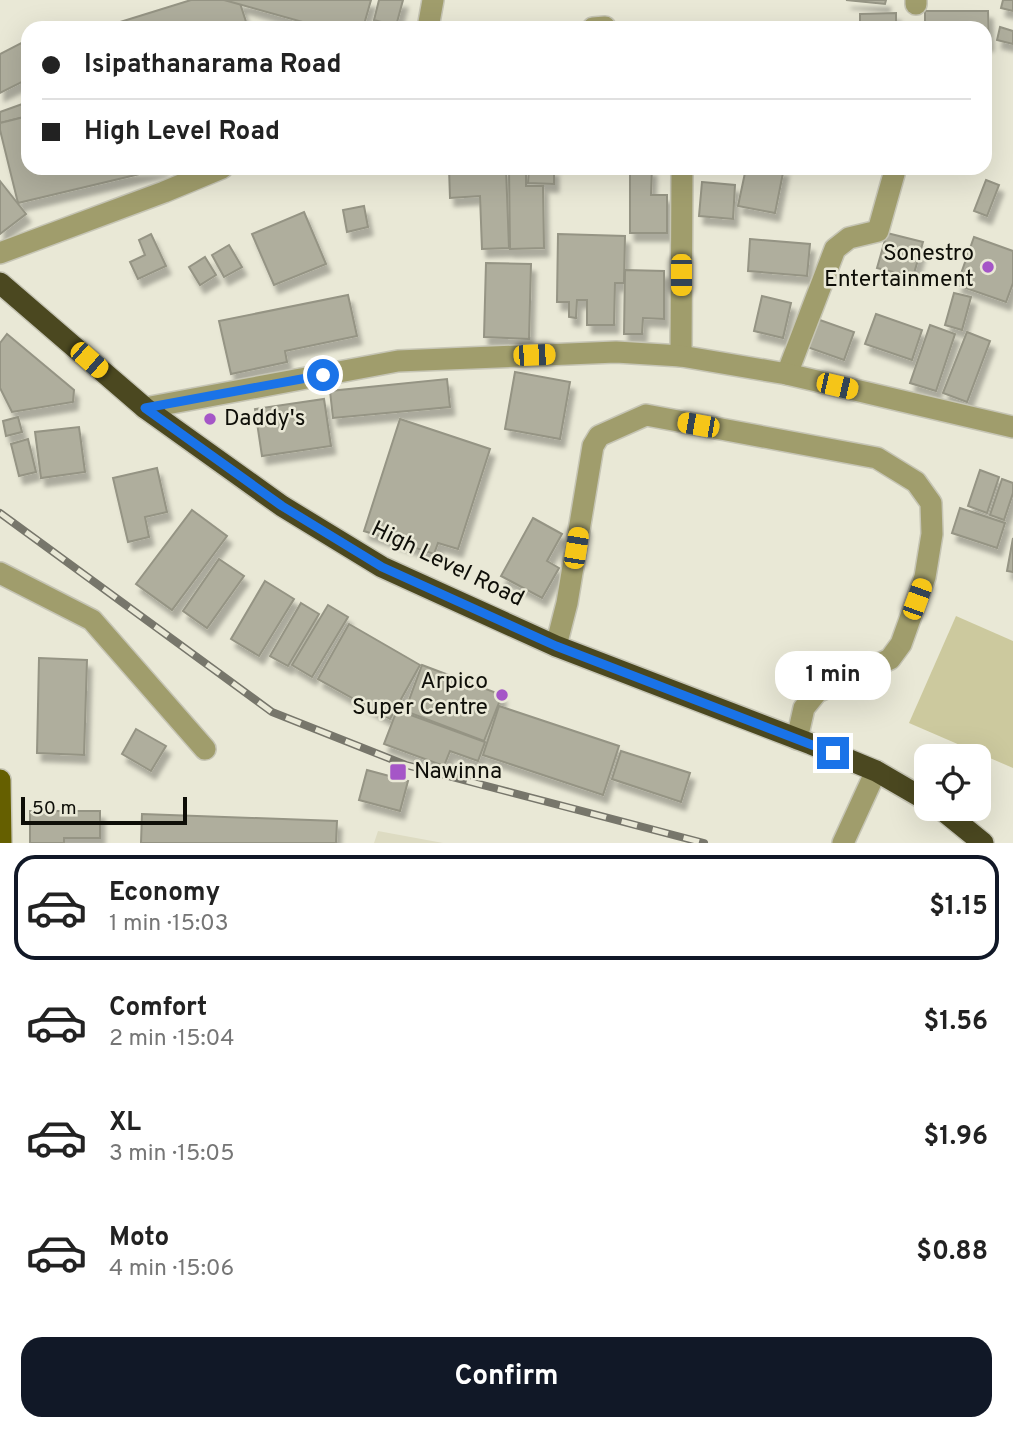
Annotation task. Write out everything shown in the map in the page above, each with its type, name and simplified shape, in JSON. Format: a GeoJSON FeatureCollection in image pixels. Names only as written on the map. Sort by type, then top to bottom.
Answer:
{"type":"FeatureCollection","features":[{"type":"Feature","properties":{"kind":"highway","name":"High Level Road"},"geometry":{"type":"LineString","coordinates":[[0,283],[145,408],[282,506],[382,567],[556,646],[876,771],[914,793]]}},
{"type":"Feature","properties":{"kind":"highway"},"geometry":{"type":"LineString","coordinates":[[956,821],[983,843]]}},
{"type":"Feature","properties":{"kind":"main road"},"geometry":{"type":"LineString","coordinates":[[0,780],[1,843]]}},
{"type":"Feature","properties":{"kind":"street"},"geometry":{"type":"LineString","coordinates":[[429,21],[433,0]]}},
{"type":"Feature","properties":{"kind":"street"},"geometry":{"type":"LineString","coordinates":[[0,253],[204,175]]}},
{"type":"Feature","properties":{"kind":"street"},"geometry":{"type":"LineString","coordinates":[[681,175],[681,355]]}},
{"type":"Feature","properties":{"kind":"street"},"geometry":{"type":"LineString","coordinates":[[787,374],[835,249],[849,238],[878,231],[894,175]]}},
{"type":"Feature","properties":{"kind":"street"},"geometry":{"type":"LineString","coordinates":[[145,408],[398,361],[616,352],[681,355],[787,374],[1013,427]]}},
{"type":"Feature","properties":{"kind":"street"},"geometry":{"type":"LineString","coordinates":[[556,646],[568,603],[593,446],[599,436],[646,415],[877,458],[916,482],[931,503],[932,534],[925,577],[901,643],[890,659],[817,692],[804,708],[797,739]]}},
{"type":"Feature","properties":{"kind":"street"},"geometry":{"type":"LineString","coordinates":[[0,572],[92,620],[205,748]]}},
{"type":"Feature","properties":{"kind":"street"},"geometry":{"type":"LineString","coordinates":[[843,843],[876,771]]}},
{"type":"Feature","properties":{"kind":"shaded area"},"geometry":{"type":"Polygon","coordinates":[[[956,616],[1013,641],[1013,768],[991,758],[991,744],[958,744],[909,723],[956,616]]]}},
{"type":"Feature","properties":{"kind":"shaded area"},"geometry":{"type":"Polygon","coordinates":[[[378,831],[443,843],[374,843],[378,831]]]}},
{"type":"Feature","properties":{"kind":"building"},"geometry":{"type":"Polygon","coordinates":[[[191,0],[239,0],[246,21],[123,21],[191,0]]]}},
{"type":"Feature","properties":{"kind":"building"},"geometry":{"type":"Polygon","coordinates":[[[224,0],[371,0],[365,21],[299,21],[224,0]]]}},
{"type":"Feature","properties":{"kind":"building"},"geometry":{"type":"Polygon","coordinates":[[[379,0],[403,0],[397,21],[374,20],[379,0]]]}},
{"type":"Feature","properties":{"kind":"building"},"geometry":{"type":"Polygon","coordinates":[[[846,0],[886,0],[885,4],[846,0]]]}},
{"type":"Feature","properties":{"kind":"building"},"geometry":{"type":"Polygon","coordinates":[[[1003,0],[1013,0],[1013,11],[1001,8],[1003,0]]]}},
{"type":"Feature","properties":{"kind":"building"},"geometry":{"type":"Polygon","coordinates":[[[925,11],[988,11],[988,21],[925,21],[925,11]]]}},
{"type":"Feature","properties":{"kind":"building"},"geometry":{"type":"Polygon","coordinates":[[[896,13],[896,21],[860,21],[860,14],[896,13]]]}},
{"type":"Feature","properties":{"kind":"building"},"geometry":{"type":"Polygon","coordinates":[[[1000,27],[1013,31],[1013,44],[997,40],[1000,27]]]}},
{"type":"Feature","properties":{"kind":"building"},"geometry":{"type":"Polygon","coordinates":[[[21,43],[21,82],[0,93],[0,54],[21,43]]]}},
{"type":"Feature","properties":{"kind":"building"},"geometry":{"type":"Polygon","coordinates":[[[21,104],[21,118],[0,123],[0,112],[21,104]]]}},
{"type":"Feature","properties":{"kind":"building"},"geometry":{"type":"Polygon","coordinates":[[[21,118],[21,175],[136,175],[18,203],[0,123],[21,118]]]}},
{"type":"Feature","properties":{"kind":"building"},"geometry":{"type":"Polygon","coordinates":[[[449,175],[506,175],[509,248],[482,249],[480,196],[450,198],[449,175]]]}},
{"type":"Feature","properties":{"kind":"building"},"geometry":{"type":"Polygon","coordinates":[[[509,175],[526,175],[526,186],[543,186],[544,248],[510,249],[509,175]]]}},
{"type":"Feature","properties":{"kind":"building"},"geometry":{"type":"Polygon","coordinates":[[[529,175],[554,175],[554,184],[528,183],[529,175]]]}},
{"type":"Feature","properties":{"kind":"building"},"geometry":{"type":"Polygon","coordinates":[[[630,175],[652,175],[651,195],[667,195],[667,233],[630,233],[630,175]]]}},
{"type":"Feature","properties":{"kind":"building"},"geometry":{"type":"Polygon","coordinates":[[[745,175],[783,175],[775,213],[738,206],[745,175]]]}},
{"type":"Feature","properties":{"kind":"building"},"geometry":{"type":"Polygon","coordinates":[[[986,180],[999,185],[987,216],[974,211],[986,180]]]}},
{"type":"Feature","properties":{"kind":"building"},"geometry":{"type":"Polygon","coordinates":[[[0,181],[26,214],[0,234],[0,181]]]}},
{"type":"Feature","properties":{"kind":"building"},"geometry":{"type":"Polygon","coordinates":[[[702,182],[735,185],[733,219],[699,216],[702,182]]]}},
{"type":"Feature","properties":{"kind":"building"},"geometry":{"type":"Polygon","coordinates":[[[364,206],[368,227],[347,232],[343,210],[364,206]]]}},
{"type":"Feature","properties":{"kind":"building"},"geometry":{"type":"Polygon","coordinates":[[[304,212],[326,264],[274,285],[252,234],[304,212]]]}},
{"type":"Feature","properties":{"kind":"building"},"geometry":{"type":"Polygon","coordinates":[[[887,233],[923,242],[913,277],[877,268],[887,233]]]}},
{"type":"Feature","properties":{"kind":"building"},"geometry":{"type":"Polygon","coordinates":[[[151,234],[166,266],[138,279],[130,262],[145,255],[139,240],[151,234]]]}},
{"type":"Feature","properties":{"kind":"building"},"geometry":{"type":"Polygon","coordinates":[[[558,234],[625,236],[624,283],[615,283],[614,325],[587,325],[587,300],[577,300],[576,318],[569,317],[569,302],[557,302],[558,234]]]}},
{"type":"Feature","properties":{"kind":"building","name":"Sonestro Entertainment"},"geometry":{"type":"Polygon","coordinates":[[[974,237],[1013,251],[1013,283],[1006,302],[957,285],[974,237]]]}},
{"type":"Feature","properties":{"kind":"building"},"geometry":{"type":"Polygon","coordinates":[[[750,239],[810,244],[807,276],[748,271],[750,239]]]}},
{"type":"Feature","properties":{"kind":"building"},"geometry":{"type":"Polygon","coordinates":[[[229,245],[242,267],[224,277],[212,255],[229,245]]]}},
{"type":"Feature","properties":{"kind":"building"},"geometry":{"type":"Polygon","coordinates":[[[205,257],[216,275],[200,285],[189,267],[205,257]]]}},
{"type":"Feature","properties":{"kind":"building"},"geometry":{"type":"Polygon","coordinates":[[[486,263],[531,264],[529,339],[484,337],[486,263]]]}},
{"type":"Feature","properties":{"kind":"building"},"geometry":{"type":"Polygon","coordinates":[[[625,270],[664,271],[664,319],[643,318],[642,334],[624,334],[625,270]]]}},
{"type":"Feature","properties":{"kind":"building"},"geometry":{"type":"Polygon","coordinates":[[[954,293],[971,297],[962,330],[945,325],[954,293]]]}},
{"type":"Feature","properties":{"kind":"building"},"geometry":{"type":"Polygon","coordinates":[[[348,295],[357,336],[285,351],[287,362],[231,374],[219,321],[348,295]]]}},
{"type":"Feature","properties":{"kind":"building"},"geometry":{"type":"Polygon","coordinates":[[[762,296],[791,303],[783,338],[754,331],[762,296]]]}},
{"type":"Feature","properties":{"kind":"building"},"geometry":{"type":"Polygon","coordinates":[[[876,314],[922,330],[912,360],[865,344],[876,314]]]}},
{"type":"Feature","properties":{"kind":"building"},"geometry":{"type":"Polygon","coordinates":[[[817,319],[854,332],[844,360],[807,347],[817,319]]]}},
{"type":"Feature","properties":{"kind":"building"},"geometry":{"type":"Polygon","coordinates":[[[930,325],[955,334],[936,391],[910,383],[930,325]]]}},
{"type":"Feature","properties":{"kind":"building"},"geometry":{"type":"Polygon","coordinates":[[[967,332],[990,341],[967,402],[943,393],[967,332]]]}},
{"type":"Feature","properties":{"kind":"building"},"geometry":{"type":"Polygon","coordinates":[[[7,334],[74,390],[73,402],[12,412],[0,388],[0,343],[7,334]]]}},
{"type":"Feature","properties":{"kind":"building"},"geometry":{"type":"Polygon","coordinates":[[[515,372],[570,382],[560,439],[505,429],[515,372]]]}},
{"type":"Feature","properties":{"kind":"building"},"geometry":{"type":"Polygon","coordinates":[[[447,379],[450,407],[333,418],[330,391],[447,379]]]}},
{"type":"Feature","properties":{"kind":"building"},"geometry":{"type":"Polygon","coordinates":[[[324,399],[331,446],[262,456],[255,409],[324,399]]]}},
{"type":"Feature","properties":{"kind":"building"},"geometry":{"type":"Polygon","coordinates":[[[18,417],[22,432],[6,436],[3,421],[18,417]]]}},
{"type":"Feature","properties":{"kind":"building"},"geometry":{"type":"Polygon","coordinates":[[[400,419],[490,449],[458,549],[438,543],[434,554],[364,531],[400,419]]]}},
{"type":"Feature","properties":{"kind":"building"},"geometry":{"type":"Polygon","coordinates":[[[79,427],[85,472],[41,478],[35,432],[79,427]]]}},
{"type":"Feature","properties":{"kind":"building"},"geometry":{"type":"Polygon","coordinates":[[[28,439],[36,472],[19,476],[11,444],[28,439]]]}},
{"type":"Feature","properties":{"kind":"building"},"geometry":{"type":"Polygon","coordinates":[[[157,468],[167,512],[145,517],[149,537],[128,542],[113,478],[157,468]]]}},
{"type":"Feature","properties":{"kind":"building"},"geometry":{"type":"Polygon","coordinates":[[[980,470],[999,477],[987,513],[968,506],[980,470]]]}},
{"type":"Feature","properties":{"kind":"building"},"geometry":{"type":"Polygon","coordinates":[[[1002,479],[1013,483],[1013,493],[1004,520],[990,515],[1002,479]]]}},
{"type":"Feature","properties":{"kind":"building"},"geometry":{"type":"Polygon","coordinates":[[[960,508],[1005,523],[997,548],[952,533],[960,508]]]}},
{"type":"Feature","properties":{"kind":"building"},"geometry":{"type":"Polygon","coordinates":[[[192,510],[227,536],[172,610],[136,584],[192,510]]]}},
{"type":"Feature","properties":{"kind":"building"},"geometry":{"type":"Polygon","coordinates":[[[533,518],[562,534],[547,561],[559,568],[542,598],[501,576],[533,518]]]}},
{"type":"Feature","properties":{"kind":"building"},"geometry":{"type":"Polygon","coordinates":[[[1013,538],[1013,572],[1007,571],[1013,538]]]}},
{"type":"Feature","properties":{"kind":"building"},"geometry":{"type":"Polygon","coordinates":[[[219,559],[244,576],[207,628],[183,611],[219,559]]]}},
{"type":"Feature","properties":{"kind":"building"},"geometry":{"type":"Polygon","coordinates":[[[265,581],[294,599],[259,656],[231,639],[265,581]]]}},
{"type":"Feature","properties":{"kind":"building"},"geometry":{"type":"Polygon","coordinates":[[[301,603],[319,614],[288,666],[270,656],[301,603]]]}},
{"type":"Feature","properties":{"kind":"building"},"geometry":{"type":"Polygon","coordinates":[[[328,605],[348,617],[312,677],[292,665],[328,605]]]}},
{"type":"Feature","properties":{"kind":"building"},"geometry":{"type":"Polygon","coordinates":[[[349,624],[420,665],[390,719],[318,679],[349,624]]]}},
{"type":"Feature","properties":{"kind":"building"},"geometry":{"type":"Polygon","coordinates":[[[39,658],[87,660],[84,755],[37,753],[39,658]]]}},
{"type":"Feature","properties":{"kind":"building"},"geometry":{"type":"Polygon","coordinates":[[[422,665],[502,695],[484,741],[405,711],[422,665]]]}},
{"type":"Feature","properties":{"kind":"building"},"geometry":{"type":"Polygon","coordinates":[[[499,706],[619,746],[603,795],[483,755],[499,706]]]}},
{"type":"Feature","properties":{"kind":"building"},"geometry":{"type":"Polygon","coordinates":[[[397,710],[485,742],[478,761],[450,751],[444,766],[384,744],[397,710]]]}},
{"type":"Feature","properties":{"kind":"building"},"geometry":{"type":"Polygon","coordinates":[[[136,729],[166,746],[151,771],[122,754],[136,729]]]}},
{"type":"Feature","properties":{"kind":"building"},"geometry":{"type":"Polygon","coordinates":[[[621,751],[690,773],[681,802],[612,779],[621,751]]]}},
{"type":"Feature","properties":{"kind":"building"},"geometry":{"type":"Polygon","coordinates":[[[367,770],[408,781],[400,811],[359,800],[367,770]]]}},
{"type":"Feature","properties":{"kind":"building"},"geometry":{"type":"Polygon","coordinates":[[[30,811],[100,811],[100,838],[64,838],[64,843],[30,843],[30,811]]]}},
{"type":"Feature","properties":{"kind":"building"},"geometry":{"type":"Polygon","coordinates":[[[142,814],[337,821],[336,843],[141,843],[142,814]]]}},
{"type":"Feature","properties":{"kind":"railway"},"geometry":{"type":"LineString","coordinates":[[0,513],[272,712],[406,765],[704,843]]}},
{"type":"Feature","properties":{"kind":"place","name":"Sonestro Entertainment"},"geometry":{"type":"Point","coordinates":[988,267]}},
{"type":"Feature","properties":{"kind":"place","name":"Daddy's"},"geometry":{"type":"Point","coordinates":[210,419]}},
{"type":"Feature","properties":{"kind":"place","name":"Arpico Super Centre"},"geometry":{"type":"Point","coordinates":[502,695]}},
{"type":"Feature","properties":{"kind":"place","name":"Nawinna"},"geometry":{"type":"Point","coordinates":[398,772]}},
{"type":"Feature","properties":{"kind":"route"},"geometry":{"type":"LineString","coordinates":[[323,375],[145,408],[282,506],[382,567],[556,646],[833,753]]}}]}
